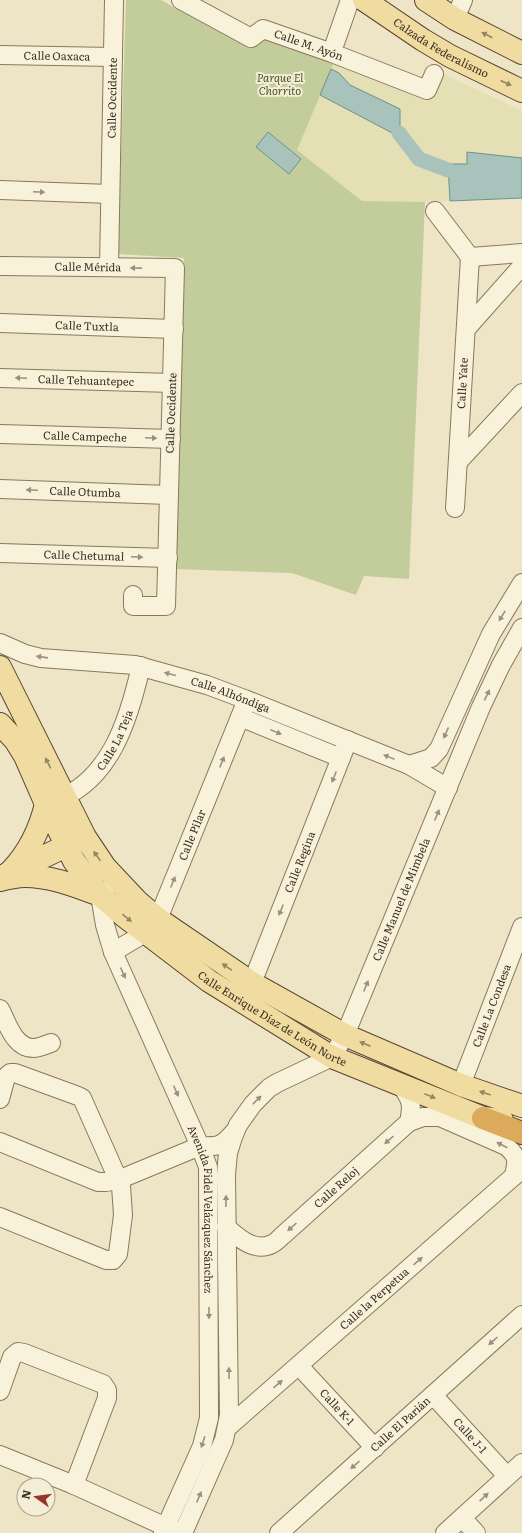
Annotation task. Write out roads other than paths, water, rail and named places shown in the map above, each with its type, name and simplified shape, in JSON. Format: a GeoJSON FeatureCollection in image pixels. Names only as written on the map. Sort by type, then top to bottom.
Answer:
{"type":"FeatureCollection","features":[{"type":"Feature","properties":{"kind":"highway"},"geometry":{"type":"LineString","coordinates":[[483,1118],[522,1133]]}},
{"type":"Feature","properties":{"kind":"main road","name":"Calzada Federalismo"},"geometry":{"type":"LineString","coordinates":[[364,0],[423,40],[450,56],[522,91]]}},
{"type":"Feature","properties":{"kind":"main road"},"geometry":{"type":"LineString","coordinates":[[426,0],[459,9],[522,53]]}},
{"type":"Feature","properties":{"kind":"main road"},"geometry":{"type":"LineString","coordinates":[[2,680],[55,801],[76,841],[2,878]]}},
{"type":"Feature","properties":{"kind":"main road"},"geometry":{"type":"LineString","coordinates":[[0,724],[15,740],[55,801]]}},
{"type":"Feature","properties":{"kind":"main road"},"geometry":{"type":"LineString","coordinates":[[2,878],[16,865],[32,842],[43,817],[55,801]]}},
{"type":"Feature","properties":{"kind":"main road","name":"Calle Enrique Díaz de León Norte"},"geometry":{"type":"LineString","coordinates":[[76,841],[101,862],[117,882],[136,901],[152,926],[209,981],[332,1056],[483,1118],[522,1122]]}},
{"type":"Feature","properties":{"kind":"main road","name":"Calle Enrique Díaz de León Norte"},"geometry":{"type":"LineString","coordinates":[[76,841],[84,877],[100,895],[152,926],[345,1035],[461,1085],[522,1106]]}},
{"type":"Feature","properties":{"kind":"main road"},"geometry":{"type":"LineString","coordinates":[[2,878],[23,876],[40,877],[70,884],[100,895]]}},
{"type":"Feature","properties":{"kind":"street","name":"Calle Occidente"},"geometry":{"type":"LineString","coordinates":[[109,267],[114,0]]}},
{"type":"Feature","properties":{"kind":"street","name":"Calle M. Ayón"},"geometry":{"type":"LineString","coordinates":[[181,0],[251,38],[263,29],[332,53],[427,90],[434,74]]}},
{"type":"Feature","properties":{"kind":"street","name":"Calle M. Ayón"},"geometry":{"type":"LineString","coordinates":[[335,43],[350,0]]}},
{"type":"Feature","properties":{"kind":"street","name":"Calle Oaxaca"},"geometry":{"type":"LineString","coordinates":[[0,55],[113,57]]}},
{"type":"Feature","properties":{"kind":"street"},"geometry":{"type":"LineString","coordinates":[[0,190],[110,194]]}},
{"type":"Feature","properties":{"kind":"street"},"geometry":{"type":"LineString","coordinates":[[435,210],[470,257],[522,253]]}},
{"type":"Feature","properties":{"kind":"street","name":"Calle Yate"},"geometry":{"type":"LineString","coordinates":[[455,508],[470,257]]}},
{"type":"Feature","properties":{"kind":"street","name":"Calle Mérida"},"geometry":{"type":"LineString","coordinates":[[0,266],[175,268]]}},
{"type":"Feature","properties":{"kind":"street"},"geometry":{"type":"LineString","coordinates":[[466,329],[522,266]]}},
{"type":"Feature","properties":{"kind":"street","name":"Calle Occidente"},"geometry":{"type":"LineString","coordinates":[[133,595],[133,606],[166,606],[175,268]]}},
{"type":"Feature","properties":{"kind":"street","name":"Calle Tuxtla"},"geometry":{"type":"LineString","coordinates":[[0,323],[174,329]]}},
{"type":"Feature","properties":{"kind":"street","name":"Calle Tehuantepec"},"geometry":{"type":"LineString","coordinates":[[0,378],[172,383]]}},
{"type":"Feature","properties":{"kind":"street"},"geometry":{"type":"LineString","coordinates":[[458,462],[522,393]]}},
{"type":"Feature","properties":{"kind":"street","name":"Calle Campeche"},"geometry":{"type":"LineString","coordinates":[[0,434],[171,439]]}},
{"type":"Feature","properties":{"kind":"street","name":"Calle Otumba"},"geometry":{"type":"LineString","coordinates":[[0,489],[169,496]]}},
{"type":"Feature","properties":{"kind":"street","name":"Calle Chetumal"},"geometry":{"type":"LineString","coordinates":[[0,553],[168,558]]}},
{"type":"Feature","properties":{"kind":"street"},"geometry":{"type":"LineString","coordinates":[[409,765],[431,758],[439,749],[492,634],[522,583]]}},
{"type":"Feature","properties":{"kind":"street","name":"Calle Manuel de Mimbela"},"geometry":{"type":"LineString","coordinates":[[332,1056],[345,1035],[481,707],[522,628]]}},
{"type":"Feature","properties":{"kind":"street","name":"Calle Alhóndiga"},"geometry":{"type":"LineString","coordinates":[[0,643],[25,654],[41,658],[141,666],[200,683],[247,700],[409,765],[448,788]]}},
{"type":"Feature","properties":{"kind":"street","name":"Calle La Teja"},"geometry":{"type":"LineString","coordinates":[[55,801],[79,789],[90,780],[108,756],[120,733],[141,666]]}},
{"type":"Feature","properties":{"kind":"street","name":"Calle Pilar"},"geometry":{"type":"LineString","coordinates":[[152,926],[247,700]]}},
{"type":"Feature","properties":{"kind":"street","name":"Calle Alhóndiga"},"geometry":{"type":"LineString","coordinates":[[240,717],[342,758]]}},
{"type":"Feature","properties":{"kind":"street","name":"Calle Regina"},"geometry":{"type":"LineString","coordinates":[[252,983],[348,740]]}},
{"type":"Feature","properties":{"kind":"street"},"geometry":{"type":"LineString","coordinates":[[100,895],[117,882]]}},
{"type":"Feature","properties":{"kind":"street","name":"Avenida Fidel Velázquez Sánchez"},"geometry":{"type":"LineString","coordinates":[[100,895],[105,925],[113,952],[208,1167],[209,1410],[207,1430],[170,1531]]}},
{"type":"Feature","properties":{"kind":"street"},"geometry":{"type":"LineString","coordinates":[[113,952],[152,926]]}},
{"type":"Feature","properties":{"kind":"street","name":"Calle La Condesa"},"geometry":{"type":"LineString","coordinates":[[461,1085],[522,927]]}},
{"type":"Feature","properties":{"kind":"street"},"geometry":{"type":"LineString","coordinates":[[0,1009],[17,1040],[25,1046],[34,1048],[51,1043]]}},
{"type":"Feature","properties":{"kind":"street"},"geometry":{"type":"LineString","coordinates":[[0,1142],[98,1182],[118,1180],[200,1146],[221,1146],[235,1132],[252,1104],[269,1088],[332,1056]]}},
{"type":"Feature","properties":{"kind":"street"},"geometry":{"type":"LineString","coordinates":[[0,1099],[6,1077],[10,1073],[15,1073],[82,1098],[121,1186],[123,1215],[118,1254],[113,1260],[106,1260],[0,1217]]}},
{"type":"Feature","properties":{"kind":"street"},"geometry":{"type":"LineString","coordinates":[[401,1085],[410,1099],[412,1110],[409,1122]]}},
{"type":"Feature","properties":{"kind":"street"},"geometry":{"type":"LineString","coordinates":[[409,1122],[423,1117],[440,1117],[506,1146],[515,1153],[518,1173]]}},
{"type":"Feature","properties":{"kind":"street","name":"Calle Reloj"},"geometry":{"type":"LineString","coordinates":[[226,1227],[249,1245],[261,1247],[272,1244],[409,1122]]}},
{"type":"Feature","properties":{"kind":"street","name":"Avenida Fidel Velázquez Sánchez"},"geometry":{"type":"LineString","coordinates":[[183,1533],[224,1440],[227,1428],[229,1404],[226,1174],[228,1153],[235,1132]]}},
{"type":"Feature","properties":{"kind":"street","name":"Calle la Perpetua"},"geometry":{"type":"LineString","coordinates":[[227,1428],[518,1173]]}},
{"type":"Feature","properties":{"kind":"street","name":"Calle El Parián"},"geometry":{"type":"LineString","coordinates":[[279,1533],[522,1314]]}},
{"type":"Feature","properties":{"kind":"street"},"geometry":{"type":"LineString","coordinates":[[0,1390],[12,1357],[18,1352],[103,1384],[107,1390],[107,1398],[74,1485]]}},
{"type":"Feature","properties":{"kind":"street","name":"Calle K-1"},"geometry":{"type":"LineString","coordinates":[[299,1366],[375,1448]]}},
{"type":"Feature","properties":{"kind":"street","name":"Calle J-1"},"geometry":{"type":"LineString","coordinates":[[433,1395],[507,1476]]}},
{"type":"Feature","properties":{"kind":"street"},"geometry":{"type":"LineString","coordinates":[[0,1455],[74,1485],[170,1531]]}},
{"type":"Feature","properties":{"kind":"street"},"geometry":{"type":"LineString","coordinates":[[445,1533],[522,1463]]}},
{"type":"Feature","properties":{"kind":"street"},"geometry":{"type":"LineString","coordinates":[[462,1518],[476,1533]]}},
{"type":"Feature","properties":{"kind":"water"},"geometry":{"type":"Polygon","coordinates":[[[331,69],[339,73],[350,85],[400,109],[400,131],[398,136],[320,95],[331,69]]]}},
{"type":"Feature","properties":{"kind":"water"},"geometry":{"type":"Polygon","coordinates":[[[268,132],[301,159],[289,174],[256,147],[268,132]]]}},
{"type":"Feature","properties":{"kind":"water"},"geometry":{"type":"Polygon","coordinates":[[[467,152],[522,158],[522,198],[450,201],[448,164],[467,164],[467,152]]]}},
{"type":"Feature","properties":{"kind":"waterway"},"geometry":{"type":"LineString","coordinates":[[399,133],[419,159],[448,170]]}},
{"type":"Feature","properties":{"kind":"park label","name":"Parque El Chorrito"},"geometry":{"type":"Point","coordinates":[280,84]}}]}
